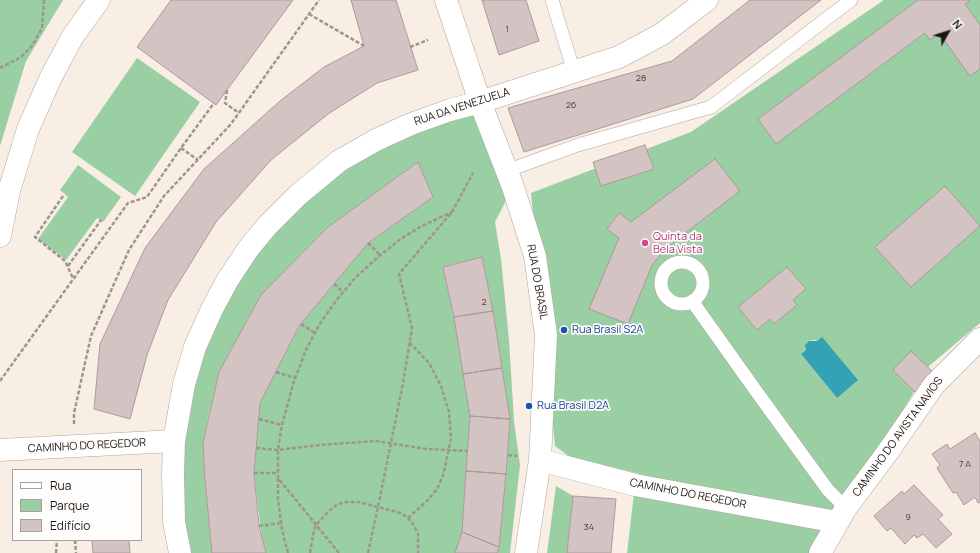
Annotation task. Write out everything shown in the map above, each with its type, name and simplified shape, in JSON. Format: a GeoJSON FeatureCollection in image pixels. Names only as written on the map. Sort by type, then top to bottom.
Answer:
{"type":"FeatureCollection","features":[{"type":"Feature","properties":{"kind":"street"},"geometry":{"type":"LineString","coordinates":[[0,236],[9,191],[28,129],[51,77],[73,36],[99,0]]}},
{"type":"Feature","properties":{"kind":"street","name":"RUA DO BRASIL"},"geometry":{"type":"LineString","coordinates":[[446,0],[480,102],[523,217],[535,256],[546,335],[540,460],[526,553]]}},
{"type":"Feature","properties":{"kind":"street","name":"RUA DA VENEZUELA"},"geometry":{"type":"LineString","coordinates":[[180,553],[174,522],[173,474],[174,441],[184,384],[195,347],[227,280],[248,249],[267,226],[298,195],[339,161],[376,140],[411,124],[450,110],[480,102],[619,57],[662,34],[707,0]]}},
{"type":"Feature","properties":{"kind":"street","name":"CAMINHO DO AVISTA NAVIOS"},"geometry":{"type":"LineString","coordinates":[[820,553],[842,515],[934,385],[980,339]]}},
{"type":"Feature","properties":{"kind":"street","name":"CAMINHO DO REGEDOR"},"geometry":{"type":"LineString","coordinates":[[0,450],[174,441]]}},
{"type":"Feature","properties":{"kind":"street","name":"CAMINHO DO REGEDOR"},"geometry":{"type":"LineString","coordinates":[[540,460],[635,485],[842,515]]}},
{"type":"Feature","properties":{"kind":"lane"},"geometry":{"type":"LineString","coordinates":[[552,0],[574,72]]}},
{"type":"Feature","properties":{"kind":"lane"},"geometry":{"type":"LineString","coordinates":[[506,170],[578,145],[711,107],[850,0]]}},
{"type":"Feature","properties":{"kind":"lane"},"geometry":{"type":"LineString","coordinates":[[692,301],[828,490],[842,515]]}},
{"type":"Feature","properties":{"kind":"path"},"geometry":{"type":"LineString","coordinates":[[0,68],[21,57],[32,46],[42,28],[44,0]]}},
{"type":"Feature","properties":{"kind":"path"},"geometry":{"type":"LineString","coordinates":[[74,427],[74,413],[91,336],[129,250],[164,196],[239,114],[319,0]]}},
{"type":"Feature","properties":{"kind":"path"},"geometry":{"type":"LineString","coordinates":[[309,14],[364,46]]}},
{"type":"Feature","properties":{"kind":"path"},"geometry":{"type":"LineString","coordinates":[[410,47],[428,40]]}},
{"type":"Feature","properties":{"kind":"path"},"geometry":{"type":"LineString","coordinates":[[226,90],[225,103],[239,114]]}},
{"type":"Feature","properties":{"kind":"path"},"geometry":{"type":"LineString","coordinates":[[0,381],[128,203],[146,197],[214,103]]}},
{"type":"Feature","properties":{"kind":"path"},"geometry":{"type":"LineString","coordinates":[[181,148],[198,160]]}},
{"type":"Feature","properties":{"kind":"path"},"geometry":{"type":"LineString","coordinates":[[368,553],[391,443],[412,328],[399,274],[452,212],[473,173]]}},
{"type":"Feature","properties":{"kind":"path"},"geometry":{"type":"LineString","coordinates":[[62,196],[35,237],[65,261],[73,278]]}},
{"type":"Feature","properties":{"kind":"path"},"geometry":{"type":"LineString","coordinates":[[288,553],[281,523],[278,450],[282,425],[295,378],[306,350],[335,302],[355,278],[380,255],[402,238],[422,226],[452,212]]}},
{"type":"Feature","properties":{"kind":"path"},"geometry":{"type":"LineString","coordinates":[[68,266],[101,220]]}},
{"type":"Feature","properties":{"kind":"path"},"geometry":{"type":"LineString","coordinates":[[368,243],[380,255]]}},
{"type":"Feature","properties":{"kind":"path"},"geometry":{"type":"LineString","coordinates":[[334,284],[343,292]]}},
{"type":"Feature","properties":{"kind":"path"},"geometry":{"type":"LineString","coordinates":[[301,324],[315,333]]}},
{"type":"Feature","properties":{"kind":"path"},"geometry":{"type":"LineString","coordinates":[[408,518],[428,500],[437,489],[443,476],[451,439],[451,426],[446,400],[441,386],[429,363],[409,342]]}},
{"type":"Feature","properties":{"kind":"path"},"geometry":{"type":"LineString","coordinates":[[276,372],[295,378]]}},
{"type":"Feature","properties":{"kind":"path"},"geometry":{"type":"LineString","coordinates":[[259,419],[282,425]]}},
{"type":"Feature","properties":{"kind":"path"},"geometry":{"type":"LineString","coordinates":[[256,448],[278,450],[357,442],[391,443],[426,449],[468,451]]}},
{"type":"Feature","properties":{"kind":"path"},"geometry":{"type":"LineString","coordinates":[[254,473],[278,473]]}},
{"type":"Feature","properties":{"kind":"path"},"geometry":{"type":"LineString","coordinates":[[278,478],[339,553]]}},
{"type":"Feature","properties":{"kind":"path"},"geometry":{"type":"LineString","coordinates":[[310,553],[316,525],[330,510],[338,504],[359,502],[401,513],[408,518],[418,533],[418,553]]}},
{"type":"Feature","properties":{"kind":"path"},"geometry":{"type":"LineString","coordinates":[[259,526],[281,523]]}},
{"type":"Feature","properties":{"kind":"path"},"geometry":{"type":"LineString","coordinates":[[56,553],[57,541]]}},
{"type":"Feature","properties":{"kind":"path"},"geometry":{"type":"LineString","coordinates":[[74,541],[76,553]]}},
{"type":"Feature","properties":{"kind":"green space"},"geometry":{"type":"Polygon","coordinates":[[[0,0],[63,0],[26,61],[0,146],[0,0]]]}},
{"type":"Feature","properties":{"kind":"green space"},"geometry":{"type":"Polygon","coordinates":[[[884,0],[980,0],[980,323],[929,366],[820,553],[627,553],[635,485],[828,520],[570,457],[555,446],[531,193],[691,132],[884,0]],[[809,341],[807,343],[806,350],[801,354],[837,398],[817,341],[809,341]]]}},
{"type":"Feature","properties":{"kind":"green space"},"geometry":{"type":"Polygon","coordinates":[[[137,58],[200,102],[135,196],[72,152],[137,58]]]}},
{"type":"Feature","properties":{"kind":"green space"},"geometry":{"type":"Polygon","coordinates":[[[480,102],[513,187],[495,222],[501,259],[509,340],[514,421],[520,465],[510,553],[497,553],[499,547],[510,419],[493,311],[482,257],[443,267],[454,317],[470,416],[462,532],[455,553],[266,553],[261,532],[254,473],[260,403],[299,326],[368,243],[433,197],[418,162],[328,227],[261,295],[219,372],[206,427],[203,443],[212,553],[180,553],[174,441],[227,281],[339,161],[480,102]]]}},
{"type":"Feature","properties":{"kind":"green space"},"geometry":{"type":"Polygon","coordinates":[[[78,165],[121,197],[103,222],[97,218],[66,260],[38,239],[68,197],[60,190],[78,165]]]}},
{"type":"Feature","properties":{"kind":"green space"},"geometry":{"type":"Polygon","coordinates":[[[556,486],[573,496],[567,553],[547,553],[556,486]]]}},
{"type":"Feature","properties":{"kind":"water"},"geometry":{"type":"Polygon","coordinates":[[[822,337],[858,380],[837,398],[801,354],[806,350],[805,345],[809,341],[817,341],[822,337]]]}},
{"type":"Feature","properties":{"kind":"building"},"geometry":{"type":"Polygon","coordinates":[[[171,0],[293,0],[216,105],[137,47],[171,0]]]}},
{"type":"Feature","properties":{"kind":"building"},"geometry":{"type":"Polygon","coordinates":[[[351,0],[396,0],[418,70],[377,83],[328,114],[271,160],[216,222],[168,300],[147,355],[130,419],[94,409],[100,344],[145,248],[204,169],[280,101],[324,67],[364,46],[351,0]]]}},
{"type":"Feature","properties":{"kind":"building"},"geometry":{"type":"Polygon","coordinates":[[[482,0],[526,0],[539,41],[499,55],[482,0]]]}},
{"type":"Feature","properties":{"kind":"building"},"geometry":{"type":"Polygon","coordinates":[[[750,0],[821,0],[693,99],[524,152],[508,108],[672,61],[750,0]]]}},
{"type":"Feature","properties":{"kind":"building"},"geometry":{"type":"Polygon","coordinates":[[[918,0],[970,0],[965,4],[980,25],[980,69],[970,76],[939,33],[930,40],[925,33],[776,144],[758,119],[918,0]]]}},
{"type":"Feature","properties":{"kind":"building"},"geometry":{"type":"Polygon","coordinates":[[[645,145],[654,169],[601,186],[593,162],[645,145]]]}},
{"type":"Feature","properties":{"kind":"building","name":"Quinta da Bela Vista"},"geometry":{"type":"Polygon","coordinates":[[[715,159],[740,191],[666,248],[652,265],[628,324],[589,309],[619,238],[607,229],[619,213],[631,222],[715,159]]]}},
{"type":"Feature","properties":{"kind":"building"},"geometry":{"type":"Polygon","coordinates":[[[418,162],[433,197],[368,243],[299,326],[260,403],[254,473],[259,526],[266,553],[212,553],[203,443],[219,372],[261,295],[328,227],[418,162]]]}},
{"type":"Feature","properties":{"kind":"building"},"geometry":{"type":"Polygon","coordinates":[[[945,186],[980,226],[911,287],[875,247],[945,186]]]}},
{"type":"Feature","properties":{"kind":"building"},"geometry":{"type":"Polygon","coordinates":[[[482,257],[493,311],[454,317],[443,267],[482,257]]]}},
{"type":"Feature","properties":{"kind":"building"},"geometry":{"type":"Polygon","coordinates":[[[787,267],[806,289],[793,300],[797,305],[774,324],[770,319],[757,330],[738,307],[787,267]]]}},
{"type":"Feature","properties":{"kind":"building"},"geometry":{"type":"Polygon","coordinates":[[[493,311],[502,368],[463,374],[454,317],[493,311]]]}},
{"type":"Feature","properties":{"kind":"building"},"geometry":{"type":"Polygon","coordinates":[[[911,351],[934,373],[915,392],[893,370],[911,351]]]}},
{"type":"Feature","properties":{"kind":"building"},"geometry":{"type":"Polygon","coordinates":[[[502,368],[510,419],[470,416],[463,374],[502,368]]]}},
{"type":"Feature","properties":{"kind":"building"},"geometry":{"type":"Polygon","coordinates":[[[470,416],[510,419],[506,474],[466,471],[470,416]]]}},
{"type":"Feature","properties":{"kind":"building"},"geometry":{"type":"Polygon","coordinates":[[[975,433],[980,441],[980,502],[978,503],[975,497],[964,505],[956,492],[953,493],[937,468],[940,465],[932,454],[947,444],[950,449],[975,433]]]}},
{"type":"Feature","properties":{"kind":"building"},"geometry":{"type":"Polygon","coordinates":[[[466,471],[506,474],[499,547],[462,532],[466,471]]]}},
{"type":"Feature","properties":{"kind":"building"},"geometry":{"type":"Polygon","coordinates":[[[914,485],[943,515],[938,519],[952,534],[936,548],[923,534],[917,538],[914,535],[905,544],[891,528],[887,531],[874,516],[902,491],[904,494],[914,485]]]}},
{"type":"Feature","properties":{"kind":"building"},"geometry":{"type":"Polygon","coordinates":[[[573,496],[616,499],[611,553],[567,553],[573,496]]]}},
{"type":"Feature","properties":{"kind":"building"},"geometry":{"type":"Polygon","coordinates":[[[462,532],[499,547],[497,553],[455,553],[462,532]]]}},
{"type":"Feature","properties":{"kind":"building"},"geometry":{"type":"Polygon","coordinates":[[[92,541],[129,541],[130,553],[93,553],[92,541]]]}},
{"type":"Feature","properties":{"kind":"place","name":"Quinta da Bela Vista"},"geometry":{"type":"Point","coordinates":[645,243]}},
{"type":"Feature","properties":{"kind":"place","name":"Rua Brasil S2A"},"geometry":{"type":"Point","coordinates":[564,330]}},
{"type":"Feature","properties":{"kind":"place","name":"Rua Brasil D2A"},"geometry":{"type":"Point","coordinates":[529,406]}}]}
